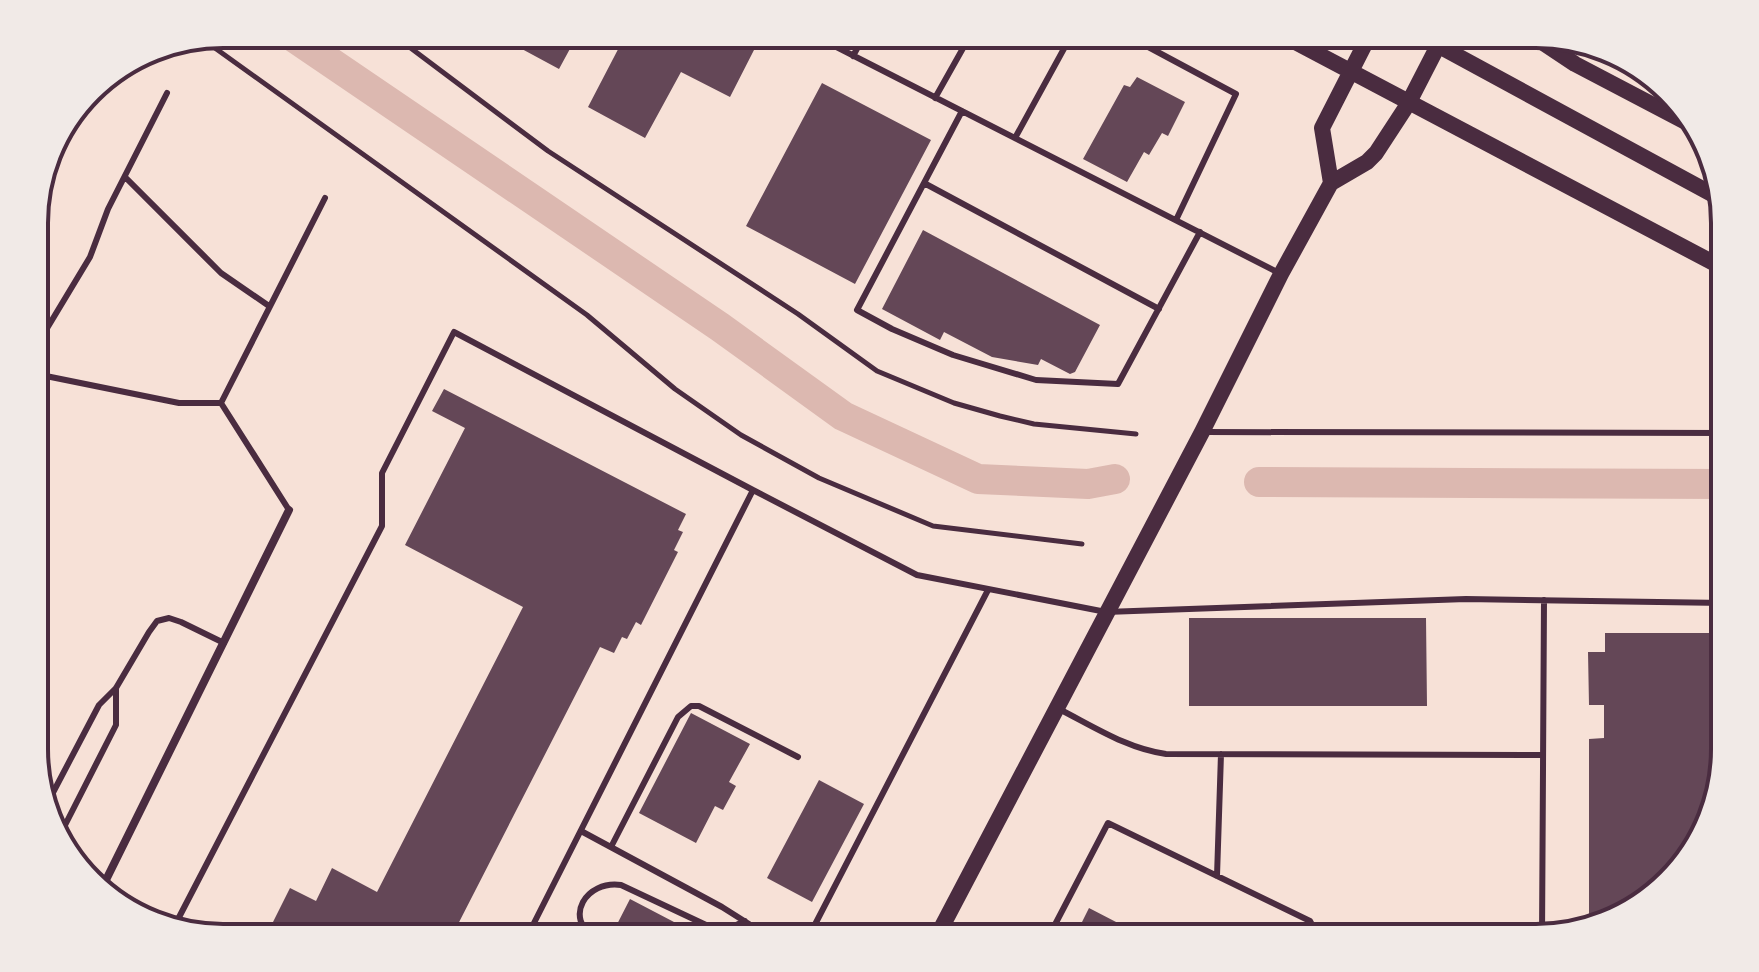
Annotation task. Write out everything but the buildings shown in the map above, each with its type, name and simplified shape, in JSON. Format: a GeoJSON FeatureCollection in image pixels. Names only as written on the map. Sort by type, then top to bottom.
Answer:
{"type":"FeatureCollection","features":[{"type":"Feature","properties":{"kind":"main road"},"geometry":{"type":"LineString","coordinates":[[1306,48],[1711,262]]}},
{"type":"Feature","properties":{"kind":"main road"},"geometry":{"type":"LineString","coordinates":[[1331,183],[1322,128],[1363,48]]}},
{"type":"Feature","properties":{"kind":"main road"},"geometry":{"type":"LineString","coordinates":[[943,924],[1331,183],[1367,162],[1376,153],[1408,104],[1437,48]]}},
{"type":"Feature","properties":{"kind":"main road"},"geometry":{"type":"LineString","coordinates":[[1455,48],[1708,192]]}},
{"type":"Feature","properties":{"kind":"main road"},"geometry":{"type":"LineString","coordinates":[[1552,49],[1674,116]]}},
{"type":"Feature","properties":{"kind":"street"},"geometry":{"type":"LineString","coordinates":[[106,879],[289,510]]}},
{"type":"Feature","properties":{"kind":"lane"},"geometry":{"type":"LineString","coordinates":[[838,48],[1281,274]]}},
{"type":"Feature","properties":{"kind":"lane"},"geometry":{"type":"LineString","coordinates":[[853,56],[857,48]]}},
{"type":"Feature","properties":{"kind":"lane"},"geometry":{"type":"LineString","coordinates":[[935,98],[963,48]]}},
{"type":"Feature","properties":{"kind":"lane"},"geometry":{"type":"LineString","coordinates":[[1015,138],[1064,48]]}},
{"type":"Feature","properties":{"kind":"lane"},"geometry":{"type":"LineString","coordinates":[[1150,48],[1236,94],[1176,220]]}},
{"type":"Feature","properties":{"kind":"lane"},"geometry":{"type":"LineString","coordinates":[[48,327],[90,257],[108,209],[167,93]]}},
{"type":"Feature","properties":{"kind":"lane"},"geometry":{"type":"LineString","coordinates":[[962,111],[857,310],[892,329],[953,355],[1036,380],[1118,384],[1200,232]]}},
{"type":"Feature","properties":{"kind":"lane"},"geometry":{"type":"LineString","coordinates":[[125,177],[221,273],[269,306]]}},
{"type":"Feature","properties":{"kind":"lane"},"geometry":{"type":"LineString","coordinates":[[924,183],[1159,309]]}},
{"type":"Feature","properties":{"kind":"lane"},"geometry":{"type":"LineString","coordinates":[[221,403],[325,198]]}},
{"type":"Feature","properties":{"kind":"lane"},"geometry":{"type":"LineString","coordinates":[[179,918],[382,526],[382,473],[454,332],[917,575],[1106,612],[1466,599],[1711,603]]}},
{"type":"Feature","properties":{"kind":"lane"},"geometry":{"type":"LineString","coordinates":[[48,376],[179,403],[221,403]]}},
{"type":"Feature","properties":{"kind":"lane"},"geometry":{"type":"LineString","coordinates":[[221,403],[289,510]]}},
{"type":"Feature","properties":{"kind":"lane"},"geometry":{"type":"LineString","coordinates":[[1202,432],[1711,433]]}},
{"type":"Feature","properties":{"kind":"lane"},"geometry":{"type":"LineString","coordinates":[[534,924],[753,490]]}},
{"type":"Feature","properties":{"kind":"lane"},"geometry":{"type":"LineString","coordinates":[[815,924],[988,590]]}},
{"type":"Feature","properties":{"kind":"lane"},"geometry":{"type":"LineString","coordinates":[[1542,924],[1544,600]]}},
{"type":"Feature","properties":{"kind":"lane"},"geometry":{"type":"LineString","coordinates":[[53,791],[99,705],[116,688],[157,621],[169,618],[224,643]]}},
{"type":"Feature","properties":{"kind":"lane"},"geometry":{"type":"LineString","coordinates":[[65,825],[116,725],[116,688]]}},
{"type":"Feature","properties":{"kind":"lane"},"geometry":{"type":"LineString","coordinates":[[611,847],[678,717],[691,706],[699,706],[798,757]]}},
{"type":"Feature","properties":{"kind":"lane"},"geometry":{"type":"LineString","coordinates":[[1057,708],[1148,752],[1543,755]]}},
{"type":"Feature","properties":{"kind":"lane"},"geometry":{"type":"LineString","coordinates":[[1217,876],[1221,754]]}},
{"type":"Feature","properties":{"kind":"lane"},"geometry":{"type":"LineString","coordinates":[[1055,924],[1108,823],[1312,924]]}},
{"type":"Feature","properties":{"kind":"lane"},"geometry":{"type":"LineString","coordinates":[[581,831],[750,924]]}},
{"type":"Feature","properties":{"kind":"lane"},"geometry":{"type":"LineString","coordinates":[[581,924],[580,909],[594,888],[607,883],[621,885],[704,924]]}},
{"type":"Feature","properties":{"kind":"lane"},"geometry":{"type":"LineString","coordinates":[[738,924],[745,921]]}},
{"type":"Feature","properties":{"kind":"path"},"geometry":{"type":"LineString","coordinates":[[215,48],[575,306],[675,389],[741,435],[819,478],[933,526],[1082,544]]}},
{"type":"Feature","properties":{"kind":"path"},"geometry":{"type":"LineString","coordinates":[[411,48],[548,151],[798,314],[877,371],[954,403],[1000,416],[1034,424],[1136,434]]}},
{"type":"Feature","properties":{"kind":"waterway"},"geometry":{"type":"LineString","coordinates":[[310,48],[720,327],[843,416],[978,479],[1088,484],[1115,479]]}},
{"type":"Feature","properties":{"kind":"waterway"},"geometry":{"type":"LineString","coordinates":[[1259,482],[1711,484]]}}]}
